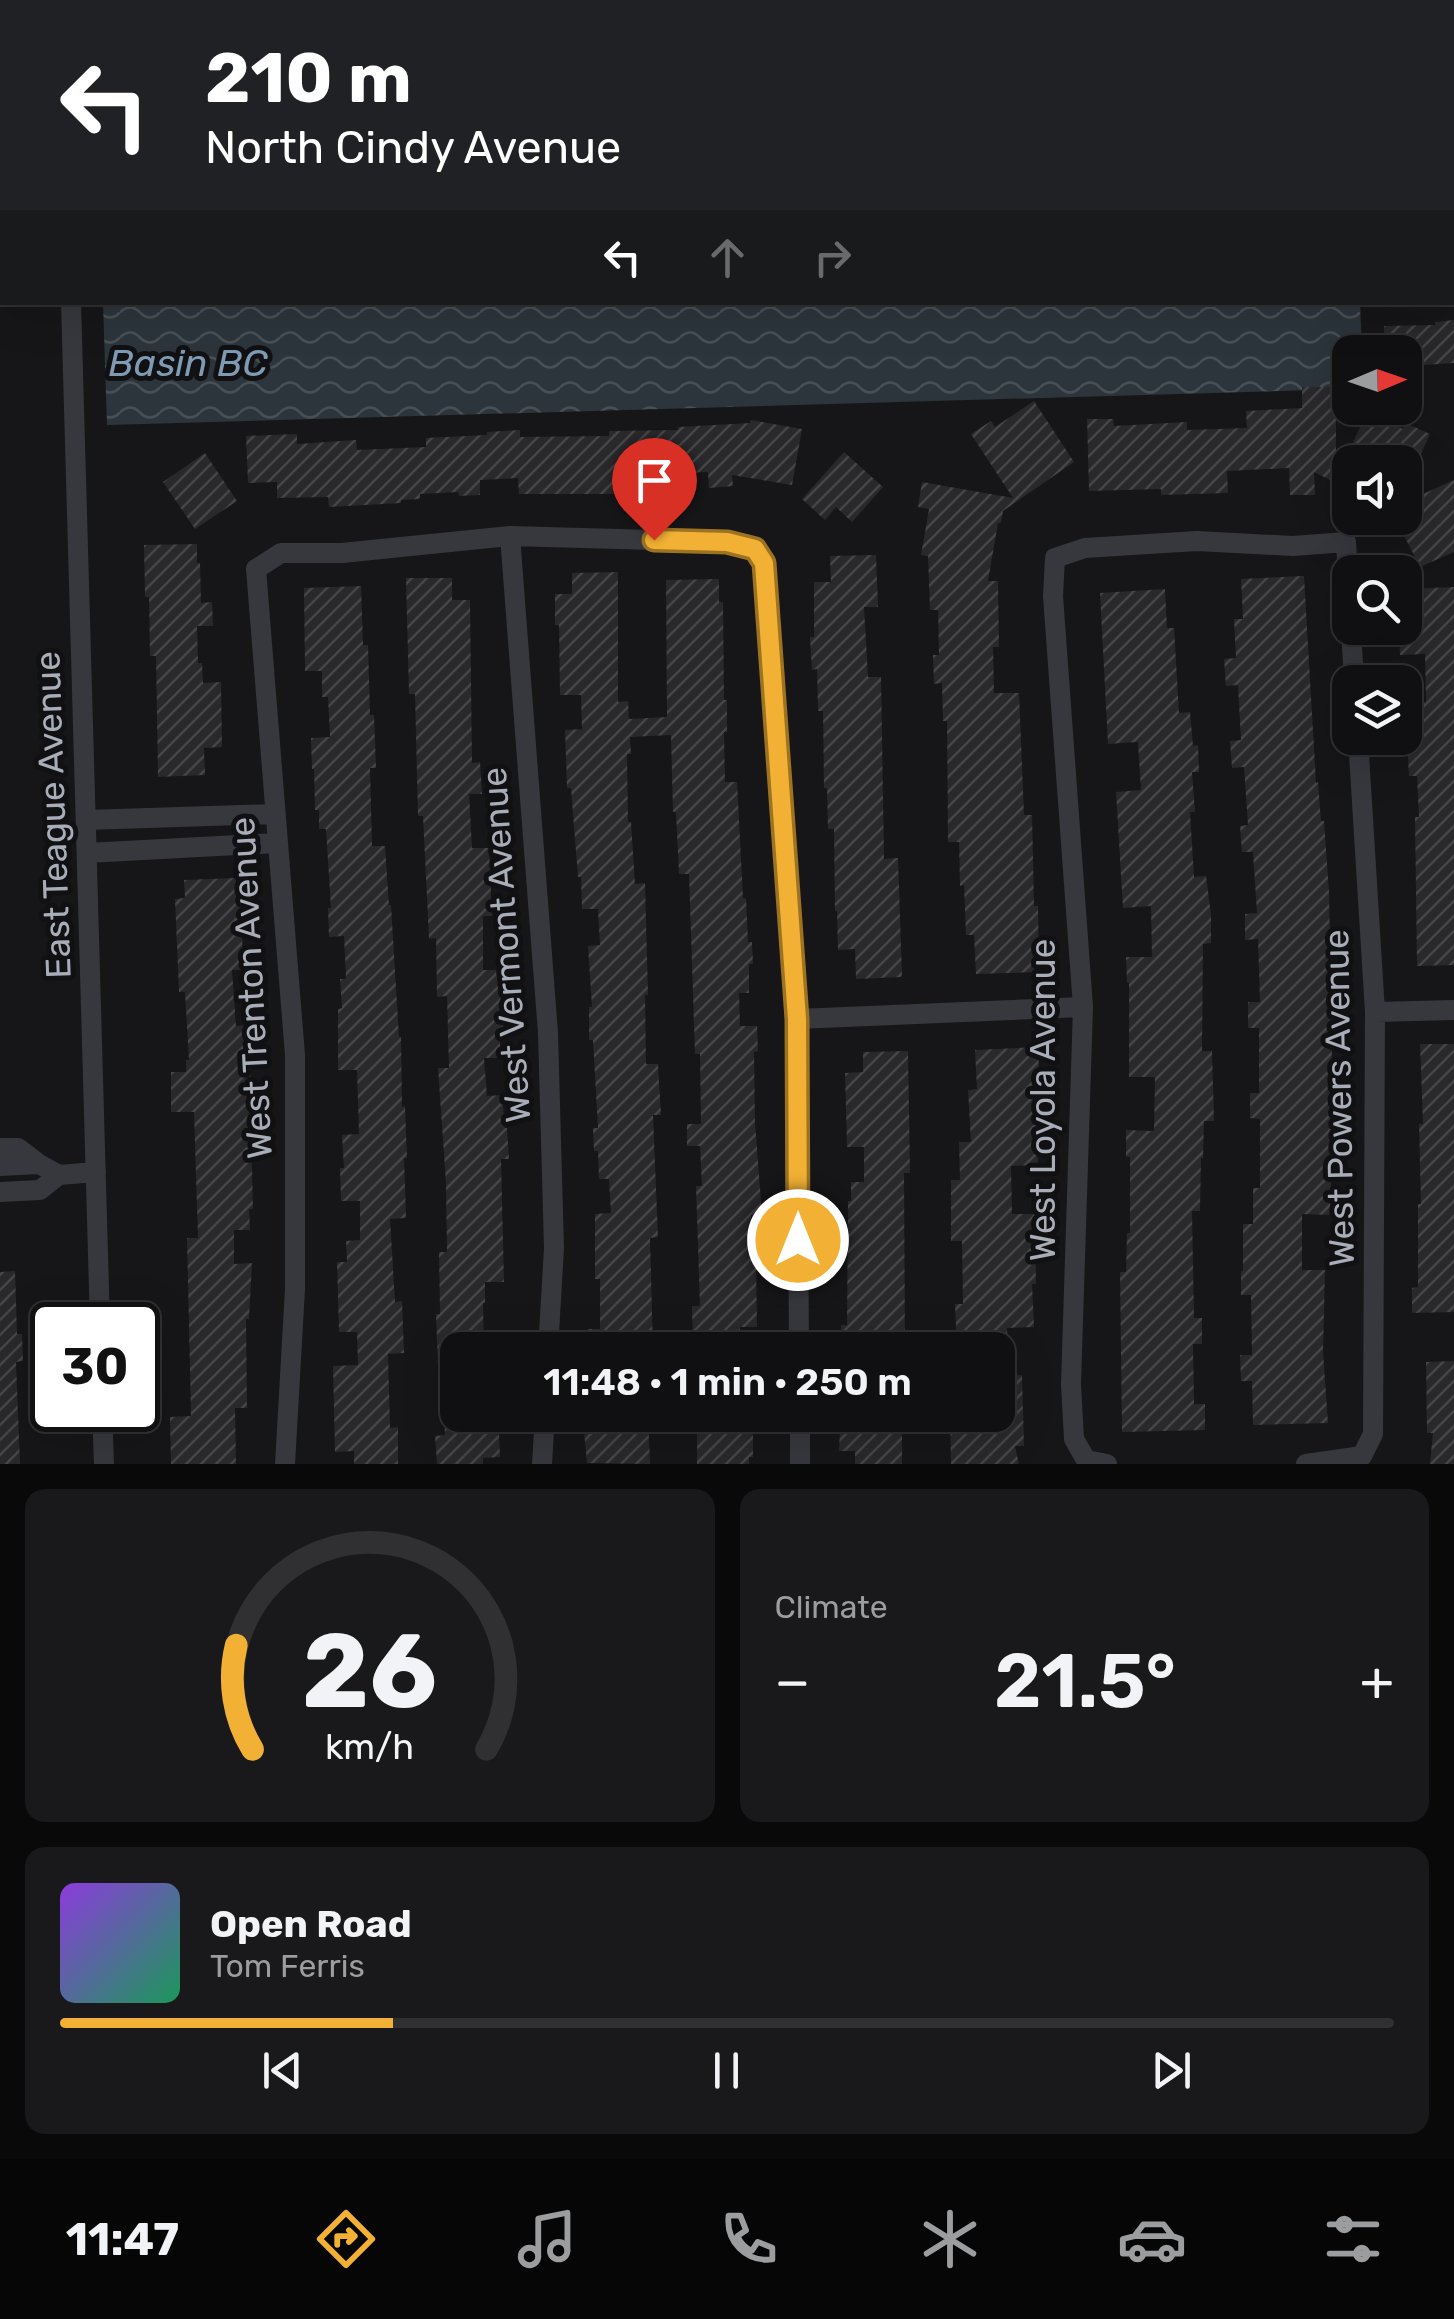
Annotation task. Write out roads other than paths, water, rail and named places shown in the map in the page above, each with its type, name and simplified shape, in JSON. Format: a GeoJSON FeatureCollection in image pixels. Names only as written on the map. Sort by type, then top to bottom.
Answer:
{"type":"FeatureCollection","features":[{"type":"Feature","properties":{"kind":"street","name":"East Teague Avenue"},"geometry":{"type":"LineString","coordinates":[[71,305],[99,1302]]}},
{"type":"Feature","properties":{"kind":"street"},"geometry":{"type":"LineString","coordinates":[[510,536],[727,542],[755,549],[764,563],[797,1019],[800,1332]]}},
{"type":"Feature","properties":{"kind":"street","name":"West Trenton Avenue"},"geometry":{"type":"LineString","coordinates":[[286,1464],[294,1289],[295,1055],[256,569],[281,553],[342,553],[510,536]]}},
{"type":"Feature","properties":{"kind":"street","name":"West Vermont Avenue"},"geometry":{"type":"LineString","coordinates":[[510,536],[548,1032],[554,1248],[549,1332]]}},
{"type":"Feature","properties":{"kind":"street","name":"West Loyola Avenue"},"geometry":{"type":"LineString","coordinates":[[1096,1462],[1074,1438],[1072,1384],[1083,1007],[1053,596],[1055,558],[1085,548],[1197,542],[1292,546],[1346,542],[1347,555]]}},
{"type":"Feature","properties":{"kind":"street","name":"West Powers Avenue"},"geometry":{"type":"LineString","coordinates":[[1306,1464],[1362,1456],[1373,1434],[1375,1012],[1359,755]]}},
{"type":"Feature","properties":{"kind":"street"},"geometry":{"type":"LineString","coordinates":[[86,820],[274,814]]}},
{"type":"Feature","properties":{"kind":"street"},"geometry":{"type":"LineString","coordinates":[[87,853],[276,842]]}},
{"type":"Feature","properties":{"kind":"street"},"geometry":{"type":"LineString","coordinates":[[797,1019],[1083,1007]]}},
{"type":"Feature","properties":{"kind":"street"},"geometry":{"type":"LineString","coordinates":[[1375,1012],[1454,1010]]}},
{"type":"Feature","properties":{"kind":"street"},"geometry":{"type":"LineString","coordinates":[[0,1148],[18,1148],[59,1174],[96,1172]]}},
{"type":"Feature","properties":{"kind":"street"},"geometry":{"type":"LineString","coordinates":[[0,1166],[39,1164]]}},
{"type":"Feature","properties":{"kind":"street"},"geometry":{"type":"LineString","coordinates":[[0,1192],[40,1190],[59,1174]]}},
{"type":"Feature","properties":{"kind":"street"},"geometry":{"type":"LineString","coordinates":[[103,1432],[104,1464]]}},
{"type":"Feature","properties":{"kind":"street"},"geometry":{"type":"LineString","coordinates":[[542,1464],[544,1432]]}},
{"type":"Feature","properties":{"kind":"street"},"geometry":{"type":"LineString","coordinates":[[800,1432],[800,1464]]}},
{"type":"Feature","properties":{"kind":"water","name":"Basin BC"},"geometry":{"type":"Polygon","coordinates":[[[103,305],[1360,305],[1361,335],[1332,335],[1332,390],[107,425],[103,305]]]}}]}
